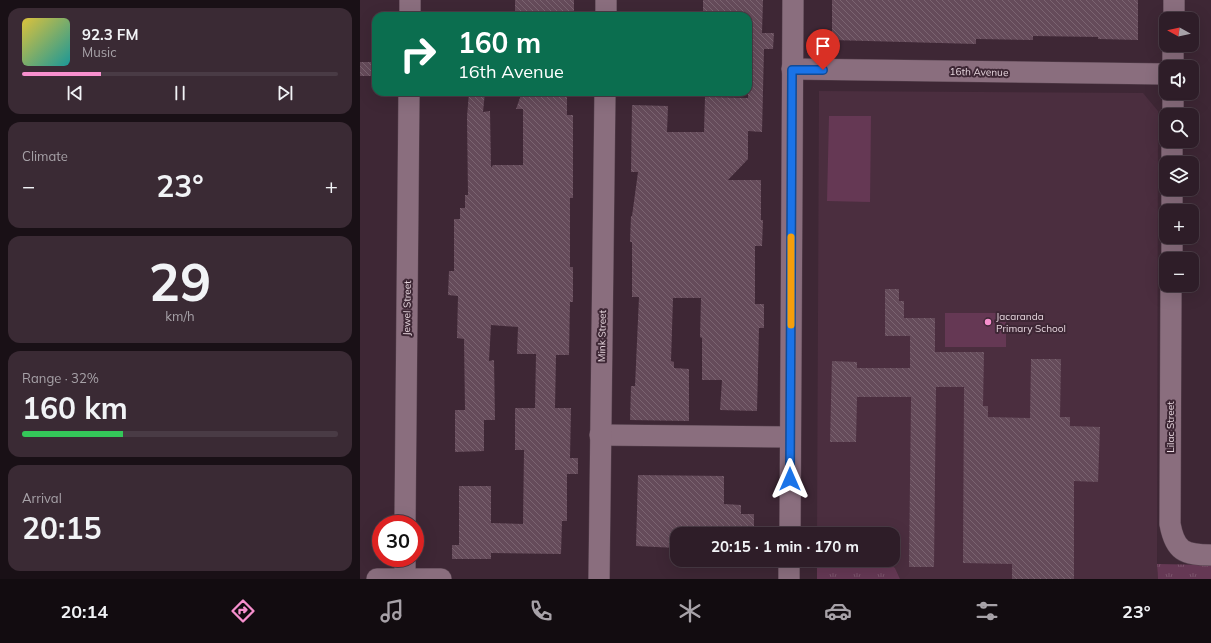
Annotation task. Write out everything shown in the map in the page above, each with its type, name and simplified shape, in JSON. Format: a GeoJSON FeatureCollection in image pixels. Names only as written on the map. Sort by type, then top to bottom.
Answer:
{"type":"FeatureCollection","features":[{"type":"Feature","properties":{"kind":"street"},"geometry":{"type":"LineString","coordinates":[[410,0],[410,12]]}},
{"type":"Feature","properties":{"kind":"street"},"geometry":{"type":"LineString","coordinates":[[606,0],[606,12]]}},
{"type":"Feature","properties":{"kind":"street"},"geometry":{"type":"LineString","coordinates":[[790,527],[793,0]]}},
{"type":"Feature","properties":{"kind":"street"},"geometry":{"type":"LineString","coordinates":[[1174,0],[1174,12]]}},
{"type":"Feature","properties":{"kind":"street","name":"16th Avenue"},"geometry":{"type":"LineString","coordinates":[[792,70],[1159,74]]}},
{"type":"Feature","properties":{"kind":"street","name":"Jewel Street"},"geometry":{"type":"LineString","coordinates":[[405,515],[409,96]]}},
{"type":"Feature","properties":{"kind":"street","name":"Mink Street"},"geometry":{"type":"LineString","coordinates":[[599,579],[605,96]]}},
{"type":"Feature","properties":{"kind":"street","name":"Lilac Street"},"geometry":{"type":"LineString","coordinates":[[1171,292],[1170,524],[1172,538],[1177,545],[1190,554],[1204,555]]}},
{"type":"Feature","properties":{"kind":"street"},"geometry":{"type":"LineString","coordinates":[[600,435],[790,437]]}},
{"type":"Feature","properties":{"kind":"street"},"geometry":{"type":"LineString","coordinates":[[404,579],[405,567]]}},
{"type":"Feature","properties":{"kind":"street"},"geometry":{"type":"LineString","coordinates":[[789,567],[789,579]]}},
{"type":"Feature","properties":{"kind":"street"},"geometry":{"type":"LineString","coordinates":[[377,579],[441,579]]}},
{"type":"Feature","properties":{"kind":"shaded area","name":"Jacaranda Primary School"},"geometry":{"type":"Polygon","coordinates":[[[819,91],[1143,93],[1158,111],[1158,579],[900,579],[894,567],[900,567],[900,527],[817,527],[819,91]]]}},
{"type":"Feature","properties":{"kind":"green space"},"geometry":{"type":"Polygon","coordinates":[[[829,116],[871,116],[870,202],[827,201],[829,116]]]}},
{"type":"Feature","properties":{"kind":"green space"},"geometry":{"type":"Polygon","coordinates":[[[945,313],[1006,313],[1006,347],[945,347],[945,313]]]}},
{"type":"Feature","properties":{"kind":"green space"},"geometry":{"type":"Polygon","coordinates":[[[1157,564],[1211,565],[1211,579],[1158,579],[1157,564]]]}},
{"type":"Feature","properties":{"kind":"green space"},"geometry":{"type":"Polygon","coordinates":[[[817,567],[894,567],[900,579],[817,579],[817,567]]]}},
{"type":"Feature","properties":{"kind":"building"},"geometry":{"type":"Polygon","coordinates":[[[515,0],[574,0],[574,12],[515,12],[515,0]]]}},
{"type":"Feature","properties":{"kind":"building"},"geometry":{"type":"Polygon","coordinates":[[[703,0],[763,0],[762,33],[774,33],[773,49],[764,49],[762,132],[748,131],[748,159],[728,180],[761,180],[761,220],[763,220],[762,246],[755,246],[755,304],[764,304],[764,328],[759,328],[757,411],[720,410],[722,380],[702,380],[702,338],[700,337],[701,298],[673,298],[671,361],[674,362],[674,368],[689,369],[689,421],[630,420],[631,386],[635,386],[639,297],[632,297],[632,242],[630,242],[631,216],[638,172],[631,172],[632,105],[668,106],[667,132],[704,132],[705,97],[748,98],[748,96],[752,96],[752,12],[703,12],[703,0]]]}},
{"type":"Feature","properties":{"kind":"building"},"geometry":{"type":"Polygon","coordinates":[[[832,0],[1138,0],[1138,40],[1098,39],[1098,37],[1033,36],[1033,40],[976,39],[976,44],[832,40],[832,0]]]}},
{"type":"Feature","properties":{"kind":"building"},"geometry":{"type":"Polygon","coordinates":[[[360,62],[372,62],[372,76],[360,76],[360,62]]]}},
{"type":"Feature","properties":{"kind":"building"},"geometry":{"type":"Polygon","coordinates":[[[469,96],[485,96],[483,112],[490,111],[491,168],[493,165],[523,165],[523,109],[516,109],[521,96],[567,96],[567,115],[573,115],[573,198],[570,198],[570,267],[573,267],[573,302],[570,302],[569,355],[556,355],[555,408],[571,408],[570,458],[578,458],[578,474],[567,474],[567,521],[562,521],[561,554],[491,553],[491,559],[452,559],[452,545],[459,545],[459,486],[491,486],[491,523],[523,524],[524,450],[515,450],[515,408],[535,408],[536,354],[517,354],[518,327],[491,325],[489,361],[494,360],[495,420],[484,420],[484,451],[455,452],[455,410],[465,410],[464,339],[457,338],[458,296],[448,295],[449,271],[454,271],[454,219],[460,219],[460,208],[465,208],[465,195],[468,195],[467,117],[469,96]]]}},
{"type":"Feature","properties":{"kind":"building"},"geometry":{"type":"Polygon","coordinates":[[[885,289],[899,289],[899,301],[904,301],[904,318],[935,318],[935,352],[984,352],[983,406],[988,406],[988,417],[1030,418],[1031,359],[1061,359],[1060,417],[1070,417],[1070,426],[1100,427],[1098,482],[1074,481],[1074,579],[1012,579],[1012,564],[963,563],[964,387],[936,387],[934,567],[909,567],[911,397],[857,397],[856,442],[830,442],[832,361],[857,362],[857,368],[910,368],[910,336],[885,336],[885,289]]]}},
{"type":"Feature","properties":{"kind":"building"},"geometry":{"type":"Polygon","coordinates":[[[638,475],[724,476],[724,504],[741,505],[741,514],[754,514],[754,527],[670,527],[670,548],[636,546],[638,475]]]}},
{"type":"Feature","properties":{"kind":"slow traffic"},"geometry":{"type":"LineString","coordinates":[[791,237],[791,325]]}},
{"type":"Feature","properties":{"kind":"place","name":"Jacaranda Primary School"},"geometry":{"type":"Point","coordinates":[988,322]}},
{"type":"Feature","properties":{"kind":"route"},"geometry":{"type":"LineString","coordinates":[[790,479],[792,70],[823,70]]}}]}
